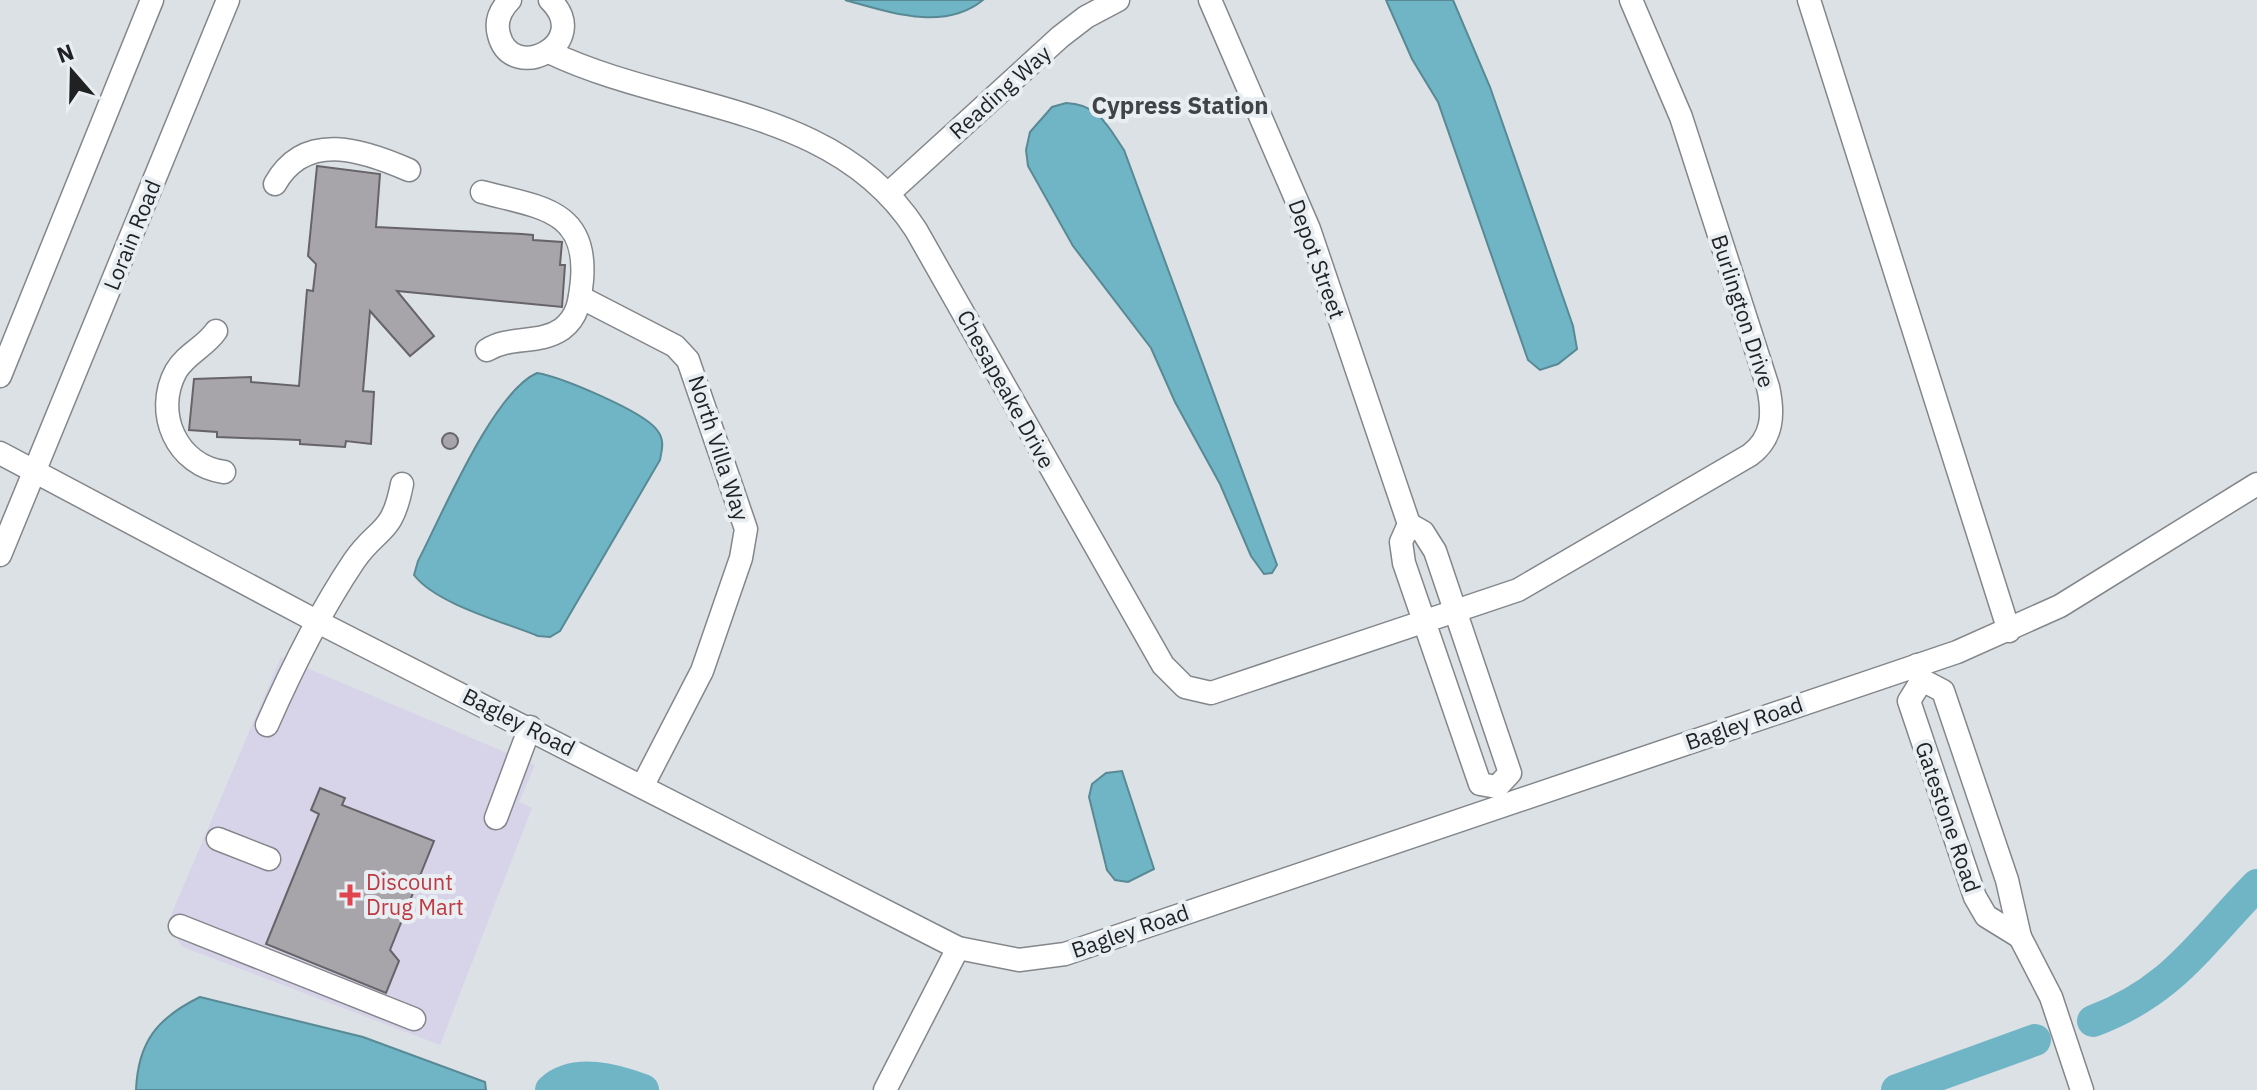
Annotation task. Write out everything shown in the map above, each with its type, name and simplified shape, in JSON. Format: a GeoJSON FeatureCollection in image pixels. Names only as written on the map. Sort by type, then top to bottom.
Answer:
{"type":"FeatureCollection","features":[{"type":"Feature","properties":{"kind":"street"},"geometry":{"type":"LineString","coordinates":[[0,376],[152,0]]}},
{"type":"Feature","properties":{"kind":"street","name":"Lorain Road"},"geometry":{"type":"LineString","coordinates":[[0,555],[228,0]]}},
{"type":"Feature","properties":{"kind":"street","name":"Chesapeake Drive"},"geometry":{"type":"LineString","coordinates":[[510,0],[498,19],[501,41],[517,56],[539,57],[549,52],[590,69],[810,138],[853,162],[889,193],[924,243],[1157,655],[1175,681],[1198,691],[1220,691],[1424,622]]}},
{"type":"Feature","properties":{"kind":"street"},"geometry":{"type":"LineString","coordinates":[[549,52],[556,45],[563,25],[561,15],[550,0]]}},
{"type":"Feature","properties":{"kind":"street","name":"Reading Way"},"geometry":{"type":"LineString","coordinates":[[889,193],[1070,28],[1118,0]]}},
{"type":"Feature","properties":{"kind":"street","name":"Depot Street"},"geometry":{"type":"LineString","coordinates":[[1210,0],[1309,229],[1409,524],[1423,532],[1435,551],[1510,773],[1500,796],[1480,784],[1401,555],[1401,542],[1409,524]]}},
{"type":"Feature","properties":{"kind":"street","name":"Burlington Drive"},"geometry":{"type":"LineString","coordinates":[[1424,622],[1518,590],[1750,455],[1770,430],[1772,419],[1768,387],[1704,189],[1672,94],[1631,0]]}},
{"type":"Feature","properties":{"kind":"street"},"geometry":{"type":"LineString","coordinates":[[1809,0],[2009,631]]}},
{"type":"Feature","properties":{"kind":"street"},"geometry":{"type":"LineString","coordinates":[[275,184],[282,172],[301,156],[329,148],[368,154],[409,170]]}},
{"type":"Feature","properties":{"kind":"street"},"geometry":{"type":"LineString","coordinates":[[482,192],[545,209],[572,226],[583,255],[580,297],[574,316],[551,335],[505,341],[487,350]]}},
{"type":"Feature","properties":{"kind":"street","name":"North Villa Way"},"geometry":{"type":"LineString","coordinates":[[580,297],[675,346],[688,360],[746,529],[741,558],[702,671],[643,785]]}},
{"type":"Feature","properties":{"kind":"street"},"geometry":{"type":"LineString","coordinates":[[216,331],[177,370],[171,384],[169,413],[182,452],[199,466],[224,472]]}},
{"type":"Feature","properties":{"kind":"street"},"geometry":{"type":"LineString","coordinates":[[0,453],[35,470]]}},
{"type":"Feature","properties":{"kind":"street","name":"Bagley Road"},"geometry":{"type":"LineString","coordinates":[[35,470],[318,622],[530,727],[958,948],[1019,960],[1065,954],[1500,796],[1920,673],[2071,600],[2257,484]]}},
{"type":"Feature","properties":{"kind":"street"},"geometry":{"type":"LineString","coordinates":[[267,725],[302,646],[355,561],[392,520],[402,484]]}},
{"type":"Feature","properties":{"kind":"street","name":"Gatestone Road"},"geometry":{"type":"LineString","coordinates":[[2020,937],[1986,916],[1967,878],[1909,701],[1920,673],[1943,691],[2007,880],[2020,937],[2051,997],[2082,1090]]}},
{"type":"Feature","properties":{"kind":"street"},"geometry":{"type":"LineString","coordinates":[[496,818],[530,727]]}},
{"type":"Feature","properties":{"kind":"street"},"geometry":{"type":"LineString","coordinates":[[218,839],[269,859]]}},
{"type":"Feature","properties":{"kind":"street"},"geometry":{"type":"LineString","coordinates":[[180,926],[414,1019]]}},
{"type":"Feature","properties":{"kind":"street"},"geometry":{"type":"LineString","coordinates":[[885,1090],[958,948]]}},
{"type":"Feature","properties":{"kind":"shaded area"},"geometry":{"type":"Polygon","coordinates":[[[281,657],[535,765],[519,802],[532,808],[440,1045],[183,947],[171,932],[172,913],[281,657]]]}},
{"type":"Feature","properties":{"kind":"water"},"geometry":{"type":"Polygon","coordinates":[[[845,0],[983,0],[968,10],[934,17],[898,14],[845,0]]]}},
{"type":"Feature","properties":{"kind":"water"},"geometry":{"type":"Polygon","coordinates":[[[1386,0],[1453,0],[1490,87],[1573,326],[1577,349],[1558,364],[1540,370],[1528,360],[1438,102],[1412,59],[1386,0]]]}},
{"type":"Feature","properties":{"kind":"water"},"geometry":{"type":"Polygon","coordinates":[[[1077,104],[1094,112],[1107,124],[1124,150],[1277,565],[1272,573],[1264,574],[1251,556],[1220,484],[1175,402],[1151,348],[1073,246],[1028,166],[1026,150],[1030,132],[1052,107],[1077,104]]]}},
{"type":"Feature","properties":{"kind":"water"},"geometry":{"type":"Polygon","coordinates":[[[537,373],[582,388],[636,414],[657,430],[662,445],[660,460],[560,631],[550,637],[538,636],[454,603],[438,595],[414,575],[418,561],[486,429],[520,385],[537,373]]]}},
{"type":"Feature","properties":{"kind":"water"},"geometry":{"type":"Polygon","coordinates":[[[1122,771],[1154,869],[1128,882],[1115,880],[1107,870],[1089,797],[1092,784],[1106,773],[1122,771]]]}},
{"type":"Feature","properties":{"kind":"water"},"geometry":{"type":"Polygon","coordinates":[[[200,997],[363,1037],[485,1082],[486,1090],[136,1090],[141,1058],[153,1033],[172,1014],[200,997]]]}},
{"type":"Feature","properties":{"kind":"building"},"geometry":{"type":"Polygon","coordinates":[[[317,166],[380,174],[376,227],[522,234],[533,235],[533,240],[562,242],[560,265],[565,265],[562,307],[397,291],[434,336],[410,356],[370,311],[363,391],[374,392],[371,444],[346,441],[345,447],[300,444],[300,440],[217,437],[217,432],[189,430],[194,379],[251,377],[251,382],[299,386],[307,290],[313,291],[316,264],[308,256],[317,166]]]}},
{"type":"Feature","properties":{"kind":"building"},"geometry":{"type":"Polygon","coordinates":[[[450,433],[458,441],[450,449],[442,441],[450,433]]]}},
{"type":"Feature","properties":{"kind":"building"},"geometry":{"type":"Polygon","coordinates":[[[320,788],[345,798],[342,805],[434,841],[390,950],[399,961],[386,993],[266,944],[319,814],[311,810],[320,788]]]}},
{"type":"Feature","properties":{"kind":"waterway"},"geometry":{"type":"LineString","coordinates":[[2093,1021],[2121,1009],[2165,980],[2184,964],[2257,885]]}},
{"type":"Feature","properties":{"kind":"waterway"},"geometry":{"type":"LineString","coordinates":[[1897,1090],[2035,1040]]}},
{"type":"Feature","properties":{"kind":"waterway"},"geometry":{"type":"LineString","coordinates":[[551,1090],[561,1083],[584,1078],[608,1080],[643,1090]]}},
{"type":"Feature","properties":{"kind":"place","name":"Discount Drug Mart"},"geometry":{"type":"Point","coordinates":[350,895]}},
{"type":"Feature","properties":{"kind":"district","name":"Cypress Station"},"geometry":{"type":"Point","coordinates":[1180,106]}}]}
